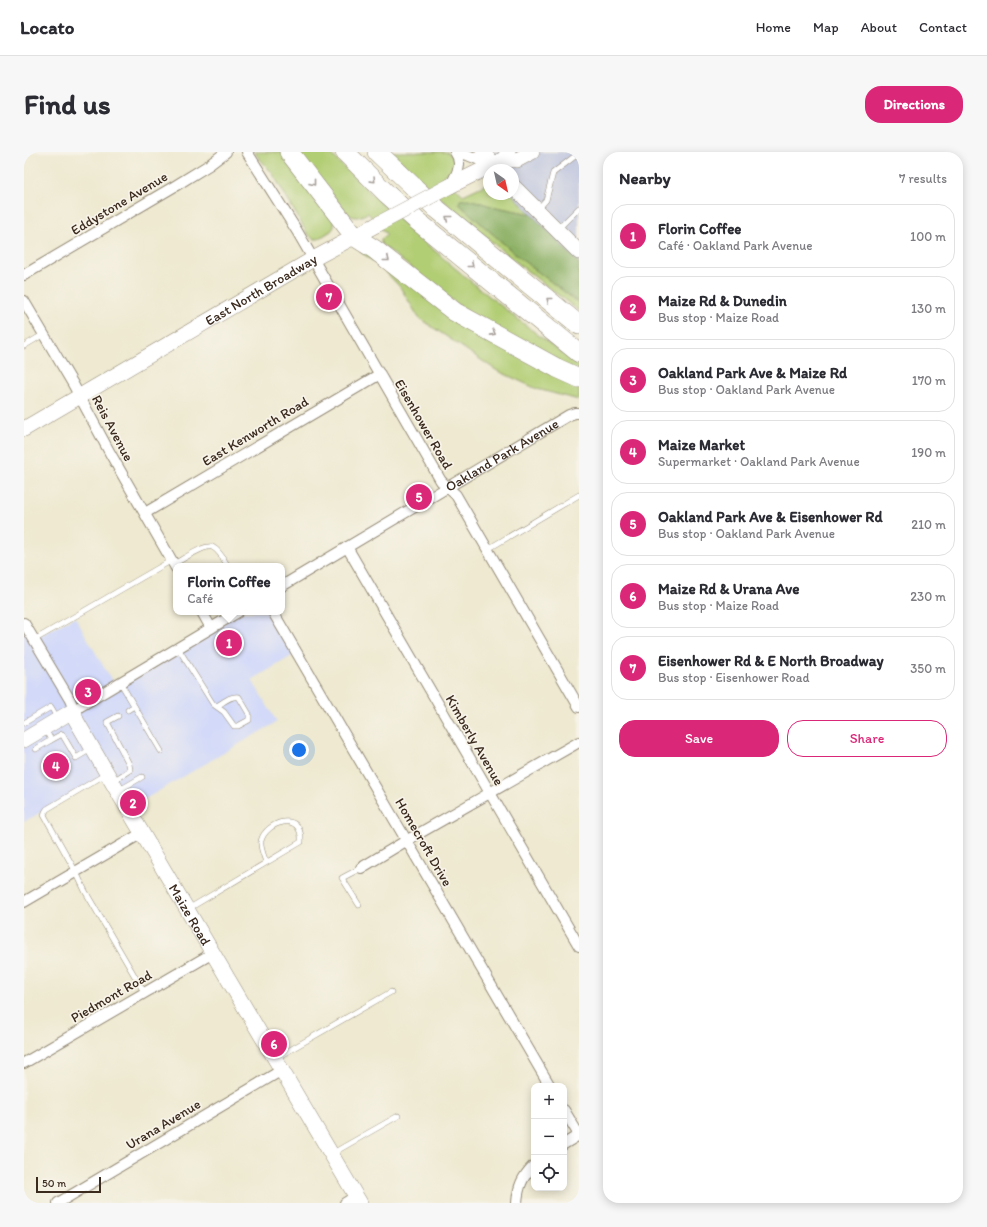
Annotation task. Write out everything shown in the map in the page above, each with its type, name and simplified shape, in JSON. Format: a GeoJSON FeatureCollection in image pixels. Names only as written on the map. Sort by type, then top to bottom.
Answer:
{"type":"FeatureCollection","features":[{"type":"Feature","properties":{"kind":"highway"},"geometry":{"type":"LineString","coordinates":[[289,152],[355,237],[374,249],[455,312],[557,368],[579,378]]}},
{"type":"Feature","properties":{"kind":"highway"},"geometry":{"type":"LineString","coordinates":[[345,152],[387,194],[416,220],[579,353]]}},
{"type":"Feature","properties":{"kind":"highway"},"geometry":{"type":"LineString","coordinates":[[377,152],[437,209],[579,325]]}},
{"type":"Feature","properties":{"kind":"street","name":"Eddystone Avenue"},"geometry":{"type":"LineString","coordinates":[[24,275],[175,186],[209,165],[226,152]]}},
{"type":"Feature","properties":{"kind":"street","name":"Eisenhower Road"},"geometry":{"type":"LineString","coordinates":[[247,152],[314,259],[439,478],[456,495],[579,707]]}},
{"type":"Feature","properties":{"kind":"street"},"geometry":{"type":"LineString","coordinates":[[450,186],[459,167],[459,158],[455,152]]}},
{"type":"Feature","properties":{"kind":"street"},"geometry":{"type":"LineString","coordinates":[[460,152],[500,161]]}},
{"type":"Feature","properties":{"kind":"street"},"geometry":{"type":"LineString","coordinates":[[483,152],[500,161]]}},
{"type":"Feature","properties":{"kind":"street","name":"East North Broadway"},"geometry":{"type":"LineString","coordinates":[[24,429],[314,259],[378,224],[500,161],[517,160],[532,152]]}},
{"type":"Feature","properties":{"kind":"street"},"geometry":{"type":"LineString","coordinates":[[519,192],[579,252]]}},
{"type":"Feature","properties":{"kind":"street","name":"Reis Avenue"},"geometry":{"type":"LineString","coordinates":[[24,302],[80,396],[110,453],[173,563]]}},
{"type":"Feature","properties":{"kind":"street","name":"East Kenworth Road"},"geometry":{"type":"LineString","coordinates":[[144,513],[380,374]]}},
{"type":"Feature","properties":{"kind":"street","name":"Oakland Park Avenue"},"geometry":{"type":"LineString","coordinates":[[285,584],[569,415],[579,413]]}},
{"type":"Feature","properties":{"kind":"street","name":"Kimberly Avenue"},"geometry":{"type":"LineString","coordinates":[[347,547],[579,946]]}},
{"type":"Feature","properties":{"kind":"street"},"geometry":{"type":"LineString","coordinates":[[204,615],[211,628]]}},
{"type":"Feature","properties":{"kind":"street"},"geometry":{"type":"LineString","coordinates":[[27,742],[48,734],[58,720],[233,615]]}},
{"type":"Feature","properties":{"kind":"street","name":"Homecroft Drive"},"geometry":{"type":"LineString","coordinates":[[275,615],[548,1083]]}},
{"type":"Feature","properties":{"kind":"street","name":"Maize Road"},"geometry":{"type":"LineString","coordinates":[[24,623],[70,700],[76,720],[92,748],[332,1154],[354,1201]]}},
{"type":"Feature","properties":{"kind":"street"},"geometry":{"type":"LineString","coordinates":[[361,868],[407,840],[579,742]]}},
{"type":"Feature","properties":{"kind":"street"},"geometry":{"type":"LineString","coordinates":[[24,902],[142,833]]}},
{"type":"Feature","properties":{"kind":"street","name":"Piedmont Road"},"geometry":{"type":"LineString","coordinates":[[24,1063],[213,953]]}},
{"type":"Feature","properties":{"kind":"street","name":"Urana Avenue"},"geometry":{"type":"LineString","coordinates":[[58,1203],[279,1064]]}},
{"type":"Feature","properties":{"kind":"street"},"geometry":{"type":"LineString","coordinates":[[567,1115],[579,1135],[567,1142]]}},
{"type":"Feature","properties":{"kind":"street"},"geometry":{"type":"LineString","coordinates":[[517,1203],[518,1190],[531,1168]]}},
{"type":"Feature","properties":{"kind":"lane"},"geometry":{"type":"LineString","coordinates":[[537,210],[546,200],[553,173],[579,153]]}},
{"type":"Feature","properties":{"kind":"lane"},"geometry":{"type":"LineString","coordinates":[[558,230],[579,208]]}},
{"type":"Feature","properties":{"kind":"lane"},"geometry":{"type":"LineString","coordinates":[[24,346],[44,334]]}},
{"type":"Feature","properties":{"kind":"lane"},"geometry":{"type":"LineString","coordinates":[[488,549],[579,495]]}},
{"type":"Feature","properties":{"kind":"lane"},"geometry":{"type":"LineString","coordinates":[[176,563],[205,547],[211,546],[215,548],[226,563]]}},
{"type":"Feature","properties":{"kind":"lane"},"geometry":{"type":"LineString","coordinates":[[34,640],[173,565]]}},
{"type":"Feature","properties":{"kind":"lane"},"geometry":{"type":"LineString","coordinates":[[178,648],[213,704],[224,712],[234,726],[238,726],[249,718],[249,714],[240,699],[236,696],[233,696],[217,706]]}},
{"type":"Feature","properties":{"kind":"lane"},"geometry":{"type":"LineString","coordinates":[[120,682],[161,751]]}},
{"type":"Feature","properties":{"kind":"lane"},"geometry":{"type":"LineString","coordinates":[[128,710],[134,706]]}},
{"type":"Feature","properties":{"kind":"lane"},"geometry":{"type":"LineString","coordinates":[[24,723],[51,707],[58,720]]}},
{"type":"Feature","properties":{"kind":"lane"},"geometry":{"type":"LineString","coordinates":[[118,716],[108,722],[129,764],[130,770],[112,782],[47,809],[45,812],[46,820],[76,872],[88,897],[144,992]]}},
{"type":"Feature","properties":{"kind":"lane"},"geometry":{"type":"LineString","coordinates":[[48,734],[62,734],[76,758],[92,748]]}},
{"type":"Feature","properties":{"kind":"lane"},"geometry":{"type":"LineString","coordinates":[[112,782],[142,777]]}},
{"type":"Feature","properties":{"kind":"lane"},"geometry":{"type":"LineString","coordinates":[[187,909],[301,842],[301,836],[298,828],[293,822],[286,821],[273,827],[264,834],[261,842],[266,862]]}},
{"type":"Feature","properties":{"kind":"lane"},"geometry":{"type":"LineString","coordinates":[[359,905],[342,878],[361,868]]}},
{"type":"Feature","properties":{"kind":"lane"},"geometry":{"type":"LineString","coordinates":[[279,1064],[391,992]]}},
{"type":"Feature","properties":{"kind":"lane"},"geometry":{"type":"LineString","coordinates":[[332,1154],[398,1116]]}},
{"type":"Feature","properties":{"kind":"shaded area"},"geometry":{"type":"Polygon","coordinates":[[[475,152],[579,152],[579,263],[518,200],[519,164],[483,164],[475,152]]]}},
{"type":"Feature","properties":{"kind":"shaded area"},"geometry":{"type":"Polygon","coordinates":[[[236,615],[275,615],[297,653],[252,680],[277,722],[128,809],[107,774],[24,822],[24,621],[34,639],[75,617],[115,686],[236,615]]]}},
{"type":"Feature","properties":{"kind":"green space"},"geometry":{"type":"Polygon","coordinates":[[[254,152],[281,152],[334,220],[334,227],[331,231],[318,239],[313,239],[307,233],[273,174],[254,152]]]}},
{"type":"Feature","properties":{"kind":"green space"},"geometry":{"type":"Polygon","coordinates":[[[296,152],[329,152],[388,209],[450,264],[579,366],[579,373],[481,323],[381,244],[381,239],[387,235],[368,213],[357,217],[349,215],[296,152]]]}},
{"type":"Feature","properties":{"kind":"green space"},"geometry":{"type":"Polygon","coordinates":[[[391,152],[447,152],[453,157],[454,165],[452,170],[444,176],[463,195],[483,186],[483,200],[518,200],[531,214],[491,206],[469,199],[459,204],[521,259],[579,303],[579,311],[482,234],[391,152]]]}},
{"type":"Feature","properties":{"kind":"green space"},"geometry":{"type":"Polygon","coordinates":[[[469,199],[491,206],[531,214],[579,263],[579,303],[521,259],[459,204],[460,200],[469,199]]]}},
{"type":"Feature","properties":{"kind":"green space"},"geometry":{"type":"Polygon","coordinates":[[[360,251],[368,252],[579,386],[579,400],[537,389],[496,370],[419,318],[400,287],[384,270],[360,251]]]}},
{"type":"Feature","properties":{"kind":"place","name":"Eisenhower Rd & E North Broadway"},"geometry":{"type":"Point","coordinates":[329,297]}},
{"type":"Feature","properties":{"kind":"place","name":"Oakland Park Ave & Eisenhower Rd"},"geometry":{"type":"Point","coordinates":[419,497]}},
{"type":"Feature","properties":{"kind":"place","name":"Florin Coffee"},"geometry":{"type":"Point","coordinates":[229,643]}},
{"type":"Feature","properties":{"kind":"place","name":"Oakland Park Ave & Maize Rd"},"geometry":{"type":"Point","coordinates":[88,692]}},
{"type":"Feature","properties":{"kind":"place","name":"Maize Market"},"geometry":{"type":"Point","coordinates":[56,766]}},
{"type":"Feature","properties":{"kind":"place","name":"Maize Rd & Dunedin"},"geometry":{"type":"Point","coordinates":[133,803]}},
{"type":"Feature","properties":{"kind":"place","name":"Maize Rd & Urana Ave"},"geometry":{"type":"Point","coordinates":[274,1044]}}]}
